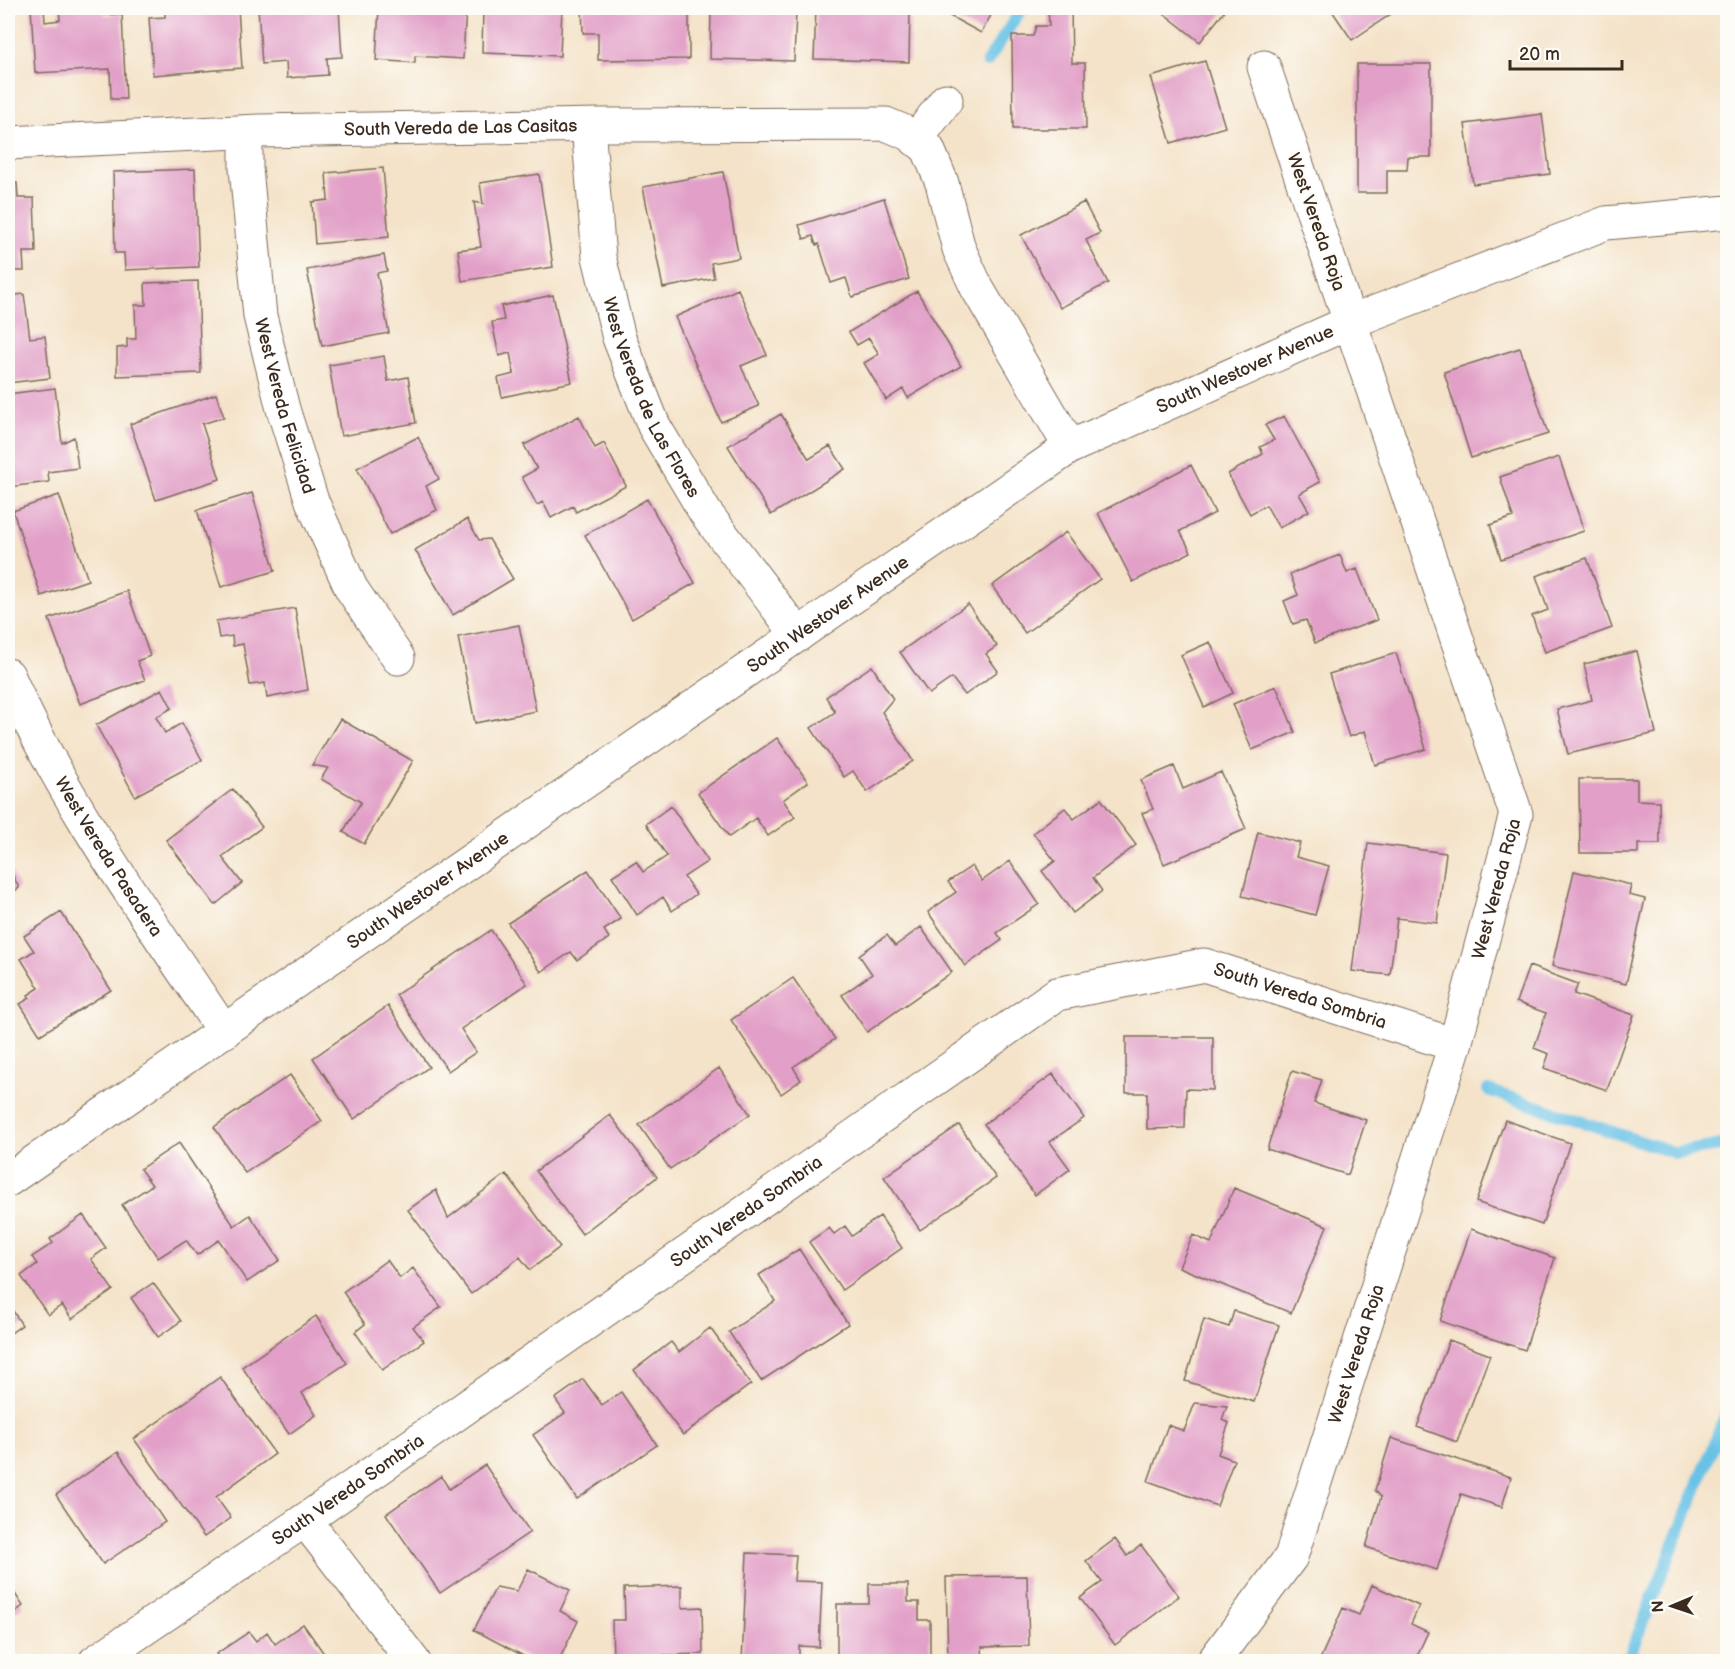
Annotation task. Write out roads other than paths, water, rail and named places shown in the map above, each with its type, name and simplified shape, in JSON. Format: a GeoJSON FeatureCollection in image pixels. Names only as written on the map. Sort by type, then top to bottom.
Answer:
{"type":"FeatureCollection","features":[{"type":"Feature","properties":{"kind":"street","name":"West Vereda Roja"},"geometry":{"type":"LineString","coordinates":[[1213,1662],[1291,1557],[1455,1045],[1516,814],[1264,67]]}},
{"type":"Feature","properties":{"kind":"street"},"geometry":{"type":"LineString","coordinates":[[946,100],[914,137],[928,149],[942,183],[959,249],[977,288],[1070,447]]}},
{"type":"Feature","properties":{"kind":"street","name":"South Vereda de Las Casitas"},"geometry":{"type":"LineString","coordinates":[[8,143],[246,132],[886,124],[914,137]]}},
{"type":"Feature","properties":{"kind":"street","name":"West Vereda de Las Flores"},"geometry":{"type":"LineString","coordinates":[[588,126],[599,257],[619,338],[654,426],[705,512],[798,635]]}},
{"type":"Feature","properties":{"kind":"street","name":"West Vereda Felicidad"},"geometry":{"type":"LineString","coordinates":[[246,132],[246,168],[260,316],[283,409],[312,501],[351,588],[398,658]]}},
{"type":"Feature","properties":{"kind":"street","name":"South Westover Avenue"},"geometry":{"type":"LineString","coordinates":[[8,1180],[1070,447],[1350,322],[1606,223],[1728,212]]}},
{"type":"Feature","properties":{"kind":"street","name":"West Vereda Pasadera"},"geometry":{"type":"LineString","coordinates":[[8,675],[58,773],[100,847],[224,1032]]}},
{"type":"Feature","properties":{"kind":"street","name":"South Vereda Sombria"},"geometry":{"type":"LineString","coordinates":[[95,1662],[305,1520],[1057,994],[1204,965],[1455,1045]]}},
{"type":"Feature","properties":{"kind":"street"},"geometry":{"type":"LineString","coordinates":[[305,1520],[414,1662]]}},
{"type":"Feature","properties":{"kind":"waterway"},"geometry":{"type":"LineString","coordinates":[[987,62],[1022,8]]}},
{"type":"Feature","properties":{"kind":"waterway"},"geometry":{"type":"LineString","coordinates":[[1488,1090],[1675,1153],[1728,1144]]}},
{"type":"Feature","properties":{"kind":"waterway"},"geometry":{"type":"LineString","coordinates":[[1627,1662],[1728,1409]]}}]}
